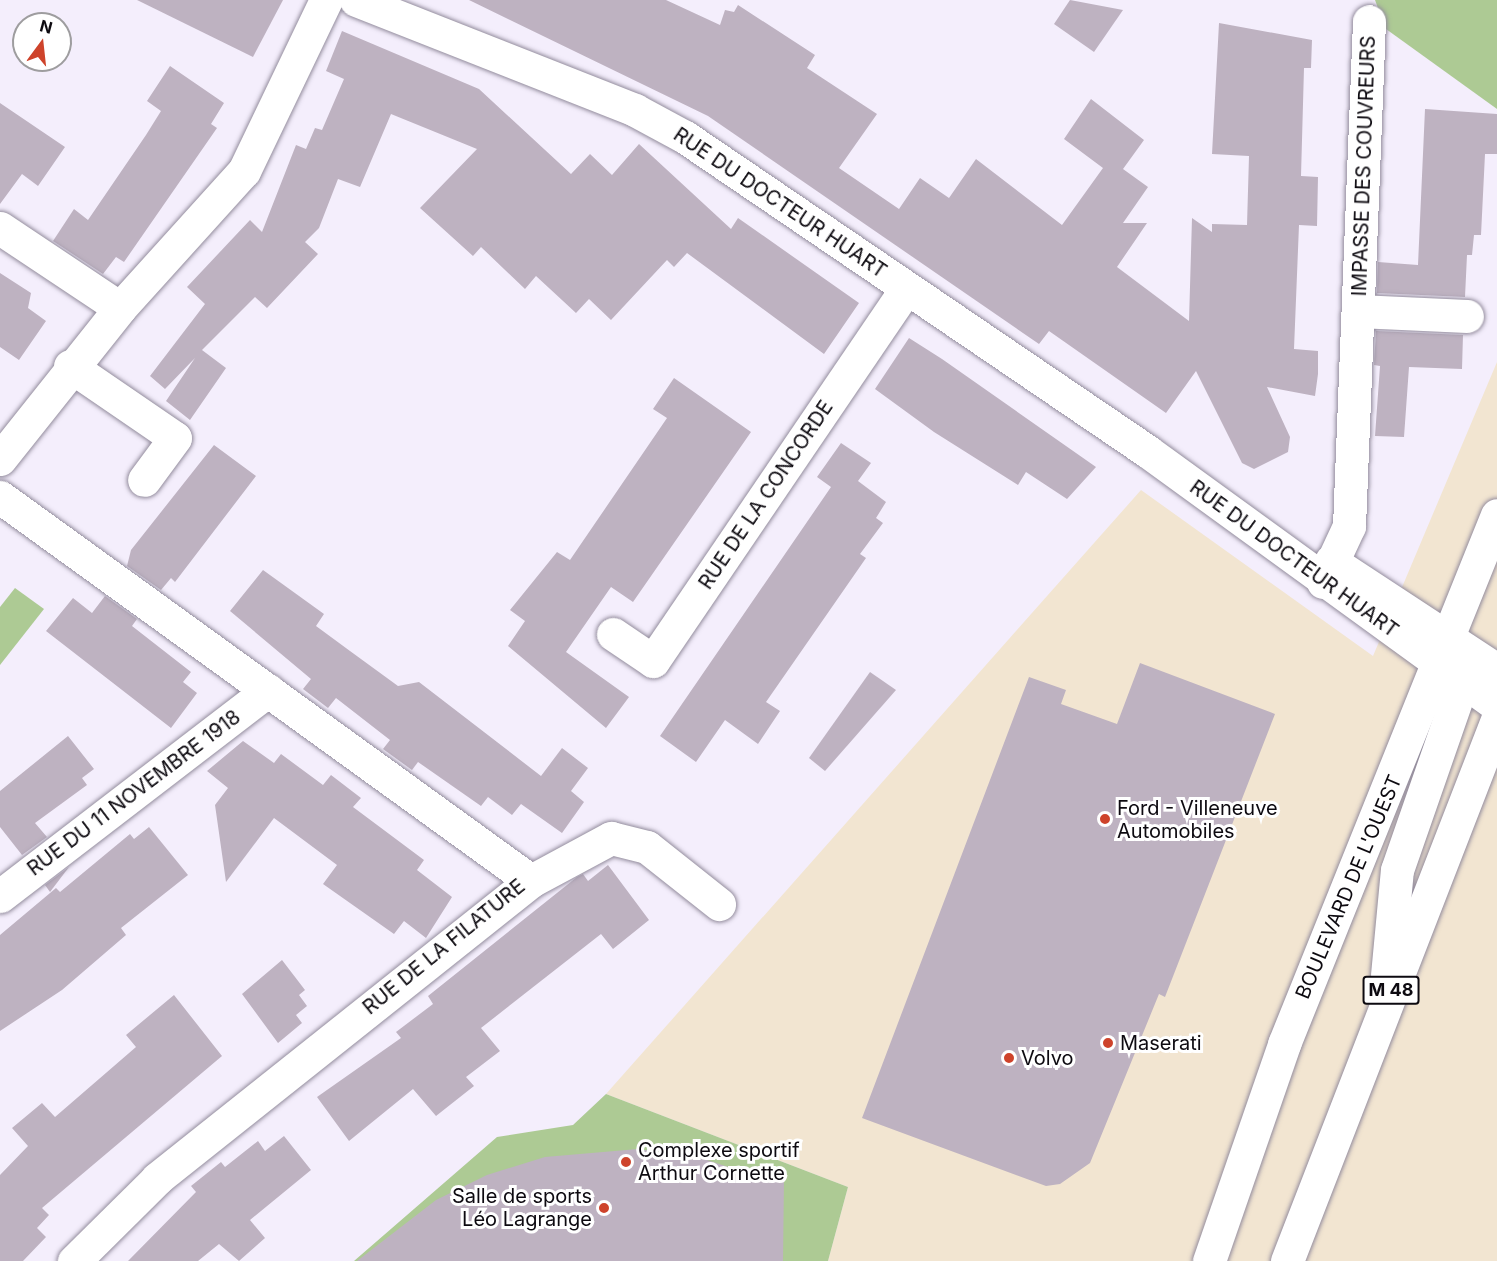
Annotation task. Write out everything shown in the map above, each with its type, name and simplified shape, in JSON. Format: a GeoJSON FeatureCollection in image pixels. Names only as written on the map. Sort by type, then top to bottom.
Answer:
{"type":"FeatureCollection","features":[{"type":"Feature","properties":{"kind":"street"},"geometry":{"type":"LineString","coordinates":[[0,459],[69,366],[244,171],[326,0]]}},
{"type":"Feature","properties":{"kind":"street","name":"RUE DU DOCTEUR HUART"},"geometry":{"type":"LineString","coordinates":[[376,4],[662,123],[1329,572],[1450,663]]}},
{"type":"Feature","properties":{"kind":"street","name":"IMPASSE DES COUVREURS"},"geometry":{"type":"LineString","coordinates":[[1329,572],[1349,526],[1370,21]]}},
{"type":"Feature","properties":{"kind":"street"},"geometry":{"type":"LineString","coordinates":[[0,228],[120,308]]}},
{"type":"Feature","properties":{"kind":"street","name":"RUE DE LA CONCORDE"},"geometry":{"type":"LineString","coordinates":[[613,634],[653,661],[906,289]]}},
{"type":"Feature","properties":{"kind":"street","name":"IMPASSE DES COUVREURS"},"geometry":{"type":"LineString","coordinates":[[1358,311],[1467,316]]}},
{"type":"Feature","properties":{"kind":"street"},"geometry":{"type":"LineString","coordinates":[[69,366],[175,438],[144,480]]}},
{"type":"Feature","properties":{"kind":"street","name":"RUE DE LA FILATURE"},"geometry":{"type":"LineString","coordinates":[[0,497],[78,550],[531,881],[166,1171],[74,1261]]}},
{"type":"Feature","properties":{"kind":"street","name":"BOULEVARD DE L'OUEST"},"geometry":{"type":"LineString","coordinates":[[1209,1261],[1284,1044],[1450,663],[1497,515]]}},
{"type":"Feature","properties":{"kind":"street"},"geometry":{"type":"LineString","coordinates":[[1450,663],[1497,670]]}},
{"type":"Feature","properties":{"kind":"street"},"geometry":{"type":"LineString","coordinates":[[1450,663],[1497,705]]}},
{"type":"Feature","properties":{"kind":"street"},"geometry":{"type":"LineString","coordinates":[[1385,1004],[1397,870],[1450,663]]}},
{"type":"Feature","properties":{"kind":"street","name":"RUE DU 11 NOVEMBRE 1918"},"geometry":{"type":"LineString","coordinates":[[0,896],[268,690]]}},
{"type":"Feature","properties":{"kind":"street","name":"M 48"},"geometry":{"type":"LineString","coordinates":[[1287,1261],[1497,720]]}},
{"type":"Feature","properties":{"kind":"street"},"geometry":{"type":"LineString","coordinates":[[531,881],[610,838],[647,847],[719,904]]}},
{"type":"Feature","properties":{"kind":"shaded area"},"geometry":{"type":"Polygon","coordinates":[[[1497,362],[1497,1261],[828,1261],[848,1187],[606,1094],[1141,490],[1373,656],[1497,362]]]}},
{"type":"Feature","properties":{"kind":"green space"},"geometry":{"type":"Polygon","coordinates":[[[1375,0],[1497,0],[1497,109],[1386,29],[1375,0]]]}},
{"type":"Feature","properties":{"kind":"green space"},"geometry":{"type":"Polygon","coordinates":[[[15,588],[44,609],[0,665],[0,607],[15,588]]]}},
{"type":"Feature","properties":{"kind":"green space","name":"Complexe sportif Arthur Cornette"},"geometry":{"type":"Polygon","coordinates":[[[606,1094],[848,1187],[828,1261],[354,1261],[497,1137],[573,1125],[606,1094]]]}},
{"type":"Feature","properties":{"kind":"building"},"geometry":{"type":"Polygon","coordinates":[[[137,0],[283,0],[253,57],[137,0]]]}},
{"type":"Feature","properties":{"kind":"building"},"geometry":{"type":"Polygon","coordinates":[[[469,0],[666,0],[720,25],[725,10],[734,12],[738,5],[815,55],[807,68],[877,114],[839,168],[899,209],[920,178],[949,198],[976,159],[1062,225],[1103,168],[1064,139],[1091,99],[1144,140],[1123,169],[1148,187],[1123,223],[1147,223],[1117,267],[1189,321],[1192,218],[1212,232],[1212,224],[1247,225],[1249,156],[1212,154],[1219,23],[1312,40],[1311,68],[1304,68],[1301,176],[1318,177],[1317,226],[1299,225],[1294,349],[1318,351],[1318,374],[1315,396],[1267,387],[1290,437],[1288,452],[1254,469],[1242,463],[1196,371],[1166,413],[1049,331],[1039,344],[708,116],[469,0]]]}},
{"type":"Feature","properties":{"kind":"building"},"geometry":{"type":"Polygon","coordinates":[[[1070,0],[1123,10],[1094,52],[1054,24],[1070,0]]]}},
{"type":"Feature","properties":{"kind":"building"},"geometry":{"type":"Polygon","coordinates":[[[342,31],[479,89],[571,174],[590,154],[612,175],[639,144],[731,229],[738,218],[859,303],[824,354],[687,253],[674,267],[667,260],[611,320],[589,299],[576,313],[536,276],[525,289],[481,247],[473,256],[420,208],[477,149],[391,114],[360,187],[338,179],[319,228],[305,242],[318,254],[267,308],[255,297],[202,350],[226,368],[190,420],[166,401],[195,358],[165,389],[150,376],[205,304],[187,287],[250,220],[262,232],[296,145],[306,149],[315,128],[322,130],[344,79],[326,71],[342,31]]]}},
{"type":"Feature","properties":{"kind":"building"},"geometry":{"type":"Polygon","coordinates":[[[170,66],[224,103],[211,124],[217,128],[124,262],[116,257],[103,274],[53,241],[74,209],[88,220],[146,135],[161,111],[147,101],[170,66]]]}},
{"type":"Feature","properties":{"kind":"building"},"geometry":{"type":"Polygon","coordinates":[[[0,103],[65,147],[38,186],[22,174],[0,204],[0,103]]]}},
{"type":"Feature","properties":{"kind":"building"},"geometry":{"type":"Polygon","coordinates":[[[1425,109],[1497,114],[1497,154],[1485,154],[1481,235],[1474,235],[1472,255],[1467,255],[1465,297],[1377,293],[1378,262],[1418,265],[1425,109]]]}},
{"type":"Feature","properties":{"kind":"building"},"geometry":{"type":"Polygon","coordinates":[[[0,273],[31,293],[28,308],[46,321],[19,360],[0,347],[0,273]]]}},
{"type":"Feature","properties":{"kind":"building"},"geometry":{"type":"Polygon","coordinates":[[[1376,331],[1463,335],[1462,369],[1409,367],[1404,437],[1375,436],[1380,366],[1374,365],[1376,331]]]}},
{"type":"Feature","properties":{"kind":"building"},"geometry":{"type":"Polygon","coordinates":[[[909,338],[1096,467],[1067,499],[1026,472],[1018,485],[934,432],[875,389],[909,338]]]}},
{"type":"Feature","properties":{"kind":"building"},"geometry":{"type":"Polygon","coordinates":[[[674,378],[751,432],[633,602],[611,587],[566,652],[629,697],[606,728],[508,646],[525,621],[510,610],[557,552],[570,560],[667,418],[653,409],[674,378]]]}},
{"type":"Feature","properties":{"kind":"building"},"geometry":{"type":"Polygon","coordinates":[[[841,443],[871,463],[858,481],[886,502],[876,518],[883,523],[860,554],[866,558],[766,702],[780,711],[758,744],[725,720],[696,762],[660,736],[831,487],[817,477],[841,443]]]}},
{"type":"Feature","properties":{"kind":"building"},"geometry":{"type":"Polygon","coordinates":[[[214,445],[256,476],[175,582],[171,578],[161,590],[127,566],[131,550],[214,445]]]}},
{"type":"Feature","properties":{"kind":"building"},"geometry":{"type":"Polygon","coordinates":[[[263,570],[324,614],[316,626],[398,686],[419,682],[541,776],[562,748],[588,768],[571,791],[584,802],[562,833],[521,804],[512,815],[488,797],[481,806],[418,762],[412,770],[383,749],[390,740],[336,698],[328,708],[303,689],[311,679],[230,611],[263,570]]]}},
{"type":"Feature","properties":{"kind":"building"},"geometry":{"type":"Polygon","coordinates":[[[105,596],[137,619],[132,626],[191,672],[183,682],[197,693],[171,728],[46,631],[73,598],[92,613],[105,596]]]}},
{"type":"Feature","properties":{"kind":"building"},"geometry":{"type":"Polygon","coordinates":[[[1140,663],[1275,714],[1165,997],[1159,994],[1090,1163],[1060,1184],[1046,1186],[862,1118],[1029,677],[1066,690],[1061,704],[1117,724],[1140,663]]]}},
{"type":"Feature","properties":{"kind":"building"},"geometry":{"type":"Polygon","coordinates":[[[870,672],[896,690],[825,771],[809,758],[870,672]]]}},
{"type":"Feature","properties":{"kind":"building"},"geometry":{"type":"Polygon","coordinates":[[[68,736],[94,769],[82,778],[87,785],[35,823],[47,837],[22,855],[0,827],[0,791],[68,736]]]}},
{"type":"Feature","properties":{"kind":"building"},"geometry":{"type":"Polygon","coordinates":[[[243,741],[274,763],[281,754],[323,785],[331,775],[361,798],[353,807],[424,860],[417,870],[452,897],[426,938],[404,921],[394,934],[323,884],[337,865],[274,818],[226,882],[215,805],[228,788],[207,771],[243,741]]]}},
{"type":"Feature","properties":{"kind":"building"},"geometry":{"type":"Polygon","coordinates":[[[149,827],[188,875],[121,928],[126,935],[62,990],[0,1031],[0,935],[56,888],[60,892],[130,834],[134,839],[149,827]]]}},
{"type":"Feature","properties":{"kind":"building"},"geometry":{"type":"Polygon","coordinates":[[[608,865],[649,920],[613,949],[601,934],[481,1028],[500,1051],[466,1077],[474,1086],[436,1116],[413,1089],[349,1141],[317,1097],[401,1038],[396,1032],[433,1004],[428,996],[577,877],[583,874],[588,881],[608,865]]]}},
{"type":"Feature","properties":{"kind":"building"},"geometry":{"type":"Polygon","coordinates":[[[69,867],[50,892],[45,885],[69,867]]]}},
{"type":"Feature","properties":{"kind":"building"},"geometry":{"type":"Polygon","coordinates":[[[282,960],[305,990],[299,995],[307,1006],[296,1015],[302,1023],[278,1043],[242,994],[282,960]]]}},
{"type":"Feature","properties":{"kind":"building"},"geometry":{"type":"Polygon","coordinates":[[[174,995],[222,1056],[42,1208],[49,1215],[37,1228],[46,1237],[23,1261],[0,1261],[0,1175],[28,1146],[12,1128],[42,1103],[55,1117],[136,1047],[126,1035],[174,995]]]}},
{"type":"Feature","properties":{"kind":"building"},"geometry":{"type":"Polygon","coordinates":[[[284,1136],[311,1170],[250,1220],[265,1238],[239,1261],[219,1244],[198,1261],[128,1261],[196,1192],[191,1186],[221,1162],[225,1167],[258,1141],[265,1151],[284,1136]]]}},
{"type":"Feature","properties":{"kind":"building","name":"Complexe sportif Arthur Cornette"},"geometry":{"type":"Polygon","coordinates":[[[638,1149],[701,1158],[765,1179],[784,1178],[783,1261],[357,1261],[436,1200],[487,1175],[545,1157],[638,1149]]]}},
{"type":"Feature","properties":{"kind":"place","name":"Ford - Villeneuve Automobiles"},"geometry":{"type":"Point","coordinates":[1105,819]}},
{"type":"Feature","properties":{"kind":"place","name":"Maserati"},"geometry":{"type":"Point","coordinates":[1108,1043]}},
{"type":"Feature","properties":{"kind":"place","name":"Volvo"},"geometry":{"type":"Point","coordinates":[1009,1058]}},
{"type":"Feature","properties":{"kind":"place","name":"Complexe sportif Arthur Cornette"},"geometry":{"type":"Point","coordinates":[626,1162]}},
{"type":"Feature","properties":{"kind":"place","name":"Salle de sports Léo Lagrange"},"geometry":{"type":"Point","coordinates":[604,1208]}}]}
